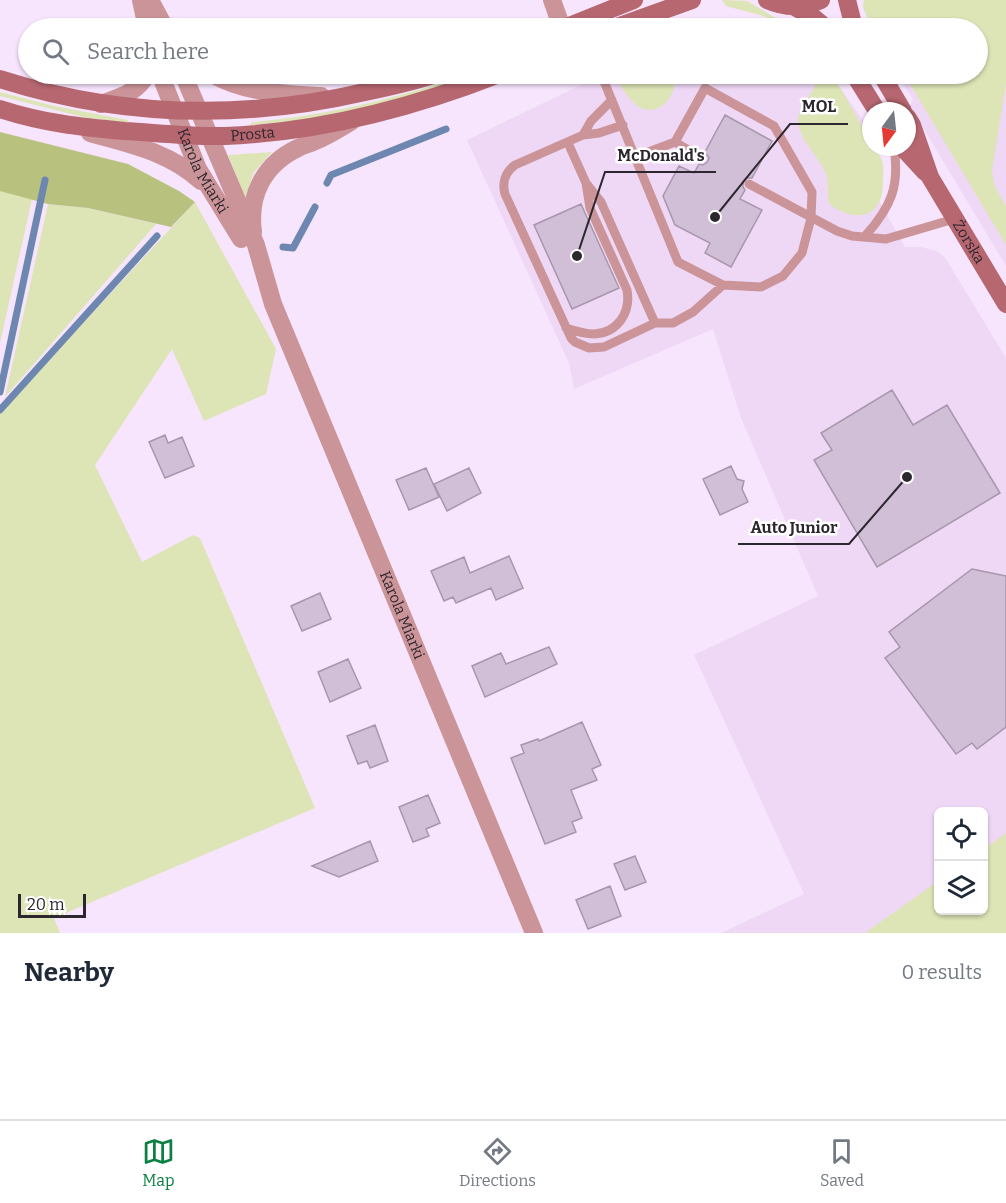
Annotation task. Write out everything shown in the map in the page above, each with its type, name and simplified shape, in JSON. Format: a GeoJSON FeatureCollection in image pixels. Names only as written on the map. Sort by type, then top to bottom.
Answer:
{"type":"FeatureCollection","features":[{"type":"Feature","properties":{"kind":"main road"},"geometry":{"type":"LineString","coordinates":[[588,18],[634,0]]}},
{"type":"Feature","properties":{"kind":"main road"},"geometry":{"type":"LineString","coordinates":[[642,18],[692,0]]}},
{"type":"Feature","properties":{"kind":"main road"},"geometry":{"type":"LineString","coordinates":[[767,0],[793,6],[811,4],[821,0]]}},
{"type":"Feature","properties":{"kind":"main road"},"geometry":{"type":"LineString","coordinates":[[847,0],[852,18]]}},
{"type":"Feature","properties":{"kind":"main road"},"geometry":{"type":"LineString","coordinates":[[793,6],[814,18]]}},
{"type":"Feature","properties":{"kind":"main road","name":"Prosta"},"geometry":{"type":"LineString","coordinates":[[0,79],[40,91],[101,104],[199,112],[262,109],[344,97],[396,84]]}},
{"type":"Feature","properties":{"kind":"main road","name":"Prosta"},"geometry":{"type":"LineString","coordinates":[[0,109],[62,125],[209,136],[292,130],[358,118],[470,84]]}},
{"type":"Feature","properties":{"kind":"main road"},"geometry":{"type":"LineString","coordinates":[[860,84],[871,102]]}},
{"type":"Feature","properties":{"kind":"main road"},"geometry":{"type":"LineString","coordinates":[[887,84],[898,102]]}},
{"type":"Feature","properties":{"kind":"main road","name":"Żorska"},"geometry":{"type":"LineString","coordinates":[[916,137],[930,177],[1006,304]]}},
{"type":"Feature","properties":{"kind":"main road","name":"Żorska"},"geometry":{"type":"LineString","coordinates":[[910,156],[930,177]]}},
{"type":"Feature","properties":{"kind":"street"},"geometry":{"type":"LineString","coordinates":[[141,0],[145,18]]}},
{"type":"Feature","properties":{"kind":"street"},"geometry":{"type":"LineString","coordinates":[[150,0],[160,18]]}},
{"type":"Feature","properties":{"kind":"street"},"geometry":{"type":"LineString","coordinates":[[552,0],[559,18]]}},
{"type":"Feature","properties":{"kind":"street"},"geometry":{"type":"LineString","coordinates":[[101,104],[129,93],[141,84]]}},
{"type":"Feature","properties":{"kind":"street","name":"Karola Miarki"},"geometry":{"type":"LineString","coordinates":[[164,84],[207,186],[233,224],[271,297],[534,933]]}},
{"type":"Feature","properties":{"kind":"street","name":"Karola Miarki"},"geometry":{"type":"LineString","coordinates":[[187,84],[256,245],[271,297]]}},
{"type":"Feature","properties":{"kind":"street"},"geometry":{"type":"LineString","coordinates":[[237,84],[291,94],[344,97]]}},
{"type":"Feature","properties":{"kind":"street"},"geometry":{"type":"LineString","coordinates":[[256,245],[252,229],[252,208],[259,182],[268,170],[289,153],[358,118]]}},
{"type":"Feature","properties":{"kind":"street"},"geometry":{"type":"LineString","coordinates":[[62,125],[155,151],[182,165],[207,186]]}},
{"type":"Feature","properties":{"kind":"lane"},"geometry":{"type":"LineString","coordinates":[[605,84],[623,125],[635,157],[678,262],[723,285],[761,287],[783,276],[802,253],[811,218],[812,192],[774,126],[705,88],[675,142],[635,157]]}},
{"type":"Feature","properties":{"kind":"lane"},"geometry":{"type":"LineString","coordinates":[[583,135],[591,121],[612,100]]}},
{"type":"Feature","properties":{"kind":"lane"},"geometry":{"type":"LineString","coordinates":[[623,125],[599,133],[583,135],[515,165],[507,173],[503,189],[566,328],[575,342],[589,348],[604,347],[655,322],[674,323],[693,312],[723,285]]}},
{"type":"Feature","properties":{"kind":"lane"},"geometry":{"type":"LineString","coordinates":[[675,142],[702,158]]}},
{"type":"Feature","properties":{"kind":"lane"},"geometry":{"type":"LineString","coordinates":[[568,143],[586,183],[601,202],[655,322]]}},
{"type":"Feature","properties":{"kind":"lane"},"geometry":{"type":"LineString","coordinates":[[866,236],[891,202],[896,172],[895,156]]}},
{"type":"Feature","properties":{"kind":"lane"},"geometry":{"type":"LineString","coordinates":[[566,328],[591,334],[607,331],[624,318],[628,304],[627,290],[590,208],[586,183]]}},
{"type":"Feature","properties":{"kind":"lane"},"geometry":{"type":"LineString","coordinates":[[749,184],[811,218],[852,236],[886,238],[954,219]]}},
{"type":"Feature","properties":{"kind":"shaded area"},"geometry":{"type":"Polygon","coordinates":[[[1006,0],[1006,266],[916,116],[916,102],[912,102],[913,99],[903,84],[988,84],[988,18],[878,18],[892,9],[1006,0]]]}},
{"type":"Feature","properties":{"kind":"shaded area"},"geometry":{"type":"Polygon","coordinates":[[[583,84],[835,84],[841,89],[862,119],[862,156],[875,156],[877,197],[905,247],[921,247],[937,251],[946,259],[1006,358],[1006,839],[988,851],[988,807],[934,807],[934,889],[869,933],[721,933],[804,894],[694,655],[818,596],[741,418],[713,329],[574,389],[569,363],[467,140],[583,84]]]}},
{"type":"Feature","properties":{"kind":"green space"},"geometry":{"type":"Polygon","coordinates":[[[722,0],[747,1],[774,17],[780,18],[768,18],[726,6],[722,0]]]}},
{"type":"Feature","properties":{"kind":"green space"},"geometry":{"type":"Polygon","coordinates":[[[864,0],[1006,0],[1006,84],[992,170],[994,184],[1006,207],[1006,245],[910,84],[988,84],[988,18],[867,18],[863,7],[864,0]]]}},
{"type":"Feature","properties":{"kind":"green space"},"geometry":{"type":"Polygon","coordinates":[[[438,84],[452,84],[322,119],[249,125],[253,122],[336,110],[438,84]]]}},
{"type":"Feature","properties":{"kind":"green space"},"geometry":{"type":"Polygon","coordinates":[[[620,84],[675,84],[667,101],[656,109],[641,108],[620,84]]]}},
{"type":"Feature","properties":{"kind":"green space"},"geometry":{"type":"Polygon","coordinates":[[[815,84],[837,84],[862,126],[862,156],[881,157],[883,169],[880,201],[875,209],[868,213],[851,215],[830,205],[825,171],[799,128],[801,108],[815,84]]]}},
{"type":"Feature","properties":{"kind":"green space"},"geometry":{"type":"Polygon","coordinates":[[[0,92],[54,106],[128,120],[129,123],[83,117],[0,96],[0,92]]]}},
{"type":"Feature","properties":{"kind":"green space"},"geometry":{"type":"Polygon","coordinates":[[[0,132],[128,164],[195,202],[171,227],[88,208],[48,204],[0,191],[0,132]]]}},
{"type":"Feature","properties":{"kind":"green space"},"geometry":{"type":"Polygon","coordinates":[[[272,152],[254,172],[245,198],[228,155],[272,152]]]}},
{"type":"Feature","properties":{"kind":"green space"},"geometry":{"type":"Polygon","coordinates":[[[0,190],[32,199],[0,343],[0,190]]]}},
{"type":"Feature","properties":{"kind":"green space"},"geometry":{"type":"Polygon","coordinates":[[[195,202],[276,349],[266,394],[204,421],[172,349],[95,465],[142,562],[193,535],[200,538],[315,808],[54,918],[60,933],[0,933],[0,413],[195,202]]]}},
{"type":"Feature","properties":{"kind":"green space"},"geometry":{"type":"Polygon","coordinates":[[[48,204],[87,208],[156,224],[5,397],[48,204]]]}},
{"type":"Feature","properties":{"kind":"green space"},"geometry":{"type":"Polygon","coordinates":[[[1006,833],[1006,933],[865,933],[934,884],[934,915],[988,915],[988,846],[1006,833]]]}},
{"type":"Feature","properties":{"kind":"building"},"geometry":{"type":"Polygon","coordinates":[[[725,115],[772,141],[752,178],[746,178],[743,181],[745,190],[740,199],[762,210],[731,267],[705,253],[710,243],[675,225],[663,196],[679,166],[694,173],[699,164],[703,165],[707,162],[709,158],[705,152],[725,115]]]}},
{"type":"Feature","properties":{"kind":"building"},"geometry":{"type":"Polygon","coordinates":[[[581,204],[619,288],[572,309],[534,225],[581,204]]]}},
{"type":"Feature","properties":{"kind":"building"},"geometry":{"type":"Polygon","coordinates":[[[892,390],[913,425],[947,405],[1000,493],[877,567],[814,460],[832,450],[821,433],[892,390]]]}},
{"type":"Feature","properties":{"kind":"building"},"geometry":{"type":"Polygon","coordinates":[[[165,435],[168,443],[182,437],[194,466],[165,478],[149,442],[165,435]]]}},
{"type":"Feature","properties":{"kind":"building"},"geometry":{"type":"Polygon","coordinates":[[[731,466],[737,479],[744,481],[742,489],[748,502],[720,515],[703,479],[731,466]]]}},
{"type":"Feature","properties":{"kind":"building"},"geometry":{"type":"Polygon","coordinates":[[[426,468],[439,497],[409,510],[396,480],[426,468]]]}},
{"type":"Feature","properties":{"kind":"building"},"geometry":{"type":"Polygon","coordinates":[[[469,468],[481,493],[447,511],[434,484],[469,468]]]}},
{"type":"Feature","properties":{"kind":"building"},"geometry":{"type":"Polygon","coordinates":[[[509,556],[523,588],[496,600],[491,588],[456,603],[453,597],[444,601],[431,571],[464,557],[470,573],[509,556]]]}},
{"type":"Feature","properties":{"kind":"building"},"geometry":{"type":"Polygon","coordinates":[[[972,569],[1006,576],[1006,727],[977,749],[972,743],[956,754],[885,658],[900,647],[889,632],[972,569]]]}},
{"type":"Feature","properties":{"kind":"building"},"geometry":{"type":"Polygon","coordinates":[[[320,593],[331,619],[302,631],[291,606],[320,593]]]}},
{"type":"Feature","properties":{"kind":"building"},"geometry":{"type":"Polygon","coordinates":[[[549,647],[557,664],[485,697],[472,666],[501,653],[506,664],[549,647]]]}},
{"type":"Feature","properties":{"kind":"building"},"geometry":{"type":"Polygon","coordinates":[[[348,659],[361,688],[330,702],[318,672],[348,659]]]}},
{"type":"Feature","properties":{"kind":"building"},"geometry":{"type":"Polygon","coordinates":[[[582,722],[601,765],[592,769],[597,780],[571,790],[582,818],[572,822],[576,832],[545,844],[511,758],[524,753],[521,745],[538,739],[539,741],[582,722]]]}},
{"type":"Feature","properties":{"kind":"building"},"geometry":{"type":"Polygon","coordinates":[[[375,725],[388,761],[370,768],[367,761],[358,764],[347,736],[375,725]]]}},
{"type":"Feature","properties":{"kind":"building"},"geometry":{"type":"Polygon","coordinates":[[[428,795],[440,823],[426,829],[429,836],[413,842],[399,807],[428,795]]]}},
{"type":"Feature","properties":{"kind":"building"},"geometry":{"type":"Polygon","coordinates":[[[370,841],[378,861],[339,877],[312,866],[370,841]]]}},
{"type":"Feature","properties":{"kind":"building"},"geometry":{"type":"Polygon","coordinates":[[[635,856],[646,882],[625,890],[614,864],[635,856]]]}},
{"type":"Feature","properties":{"kind":"building"},"geometry":{"type":"Polygon","coordinates":[[[610,886],[621,916],[588,929],[576,900],[610,886]]]}},
{"type":"Feature","properties":{"kind":"waterway"},"geometry":{"type":"LineString","coordinates":[[327,183],[331,175],[446,129]]}},
{"type":"Feature","properties":{"kind":"waterway"},"geometry":{"type":"LineString","coordinates":[[0,392],[45,180]]}},
{"type":"Feature","properties":{"kind":"waterway"},"geometry":{"type":"LineString","coordinates":[[283,247],[293,248],[315,207]]}},
{"type":"Feature","properties":{"kind":"waterway"},"geometry":{"type":"LineString","coordinates":[[0,410],[157,236]]}},
{"type":"Feature","properties":{"kind":"place","name":"MOL"},"geometry":{"type":"Point","coordinates":[715,217]}},
{"type":"Feature","properties":{"kind":"place","name":"McDonald's"},"geometry":{"type":"Point","coordinates":[577,256]}},
{"type":"Feature","properties":{"kind":"place","name":"Auto Junior"},"geometry":{"type":"Point","coordinates":[907,477]}}]}
